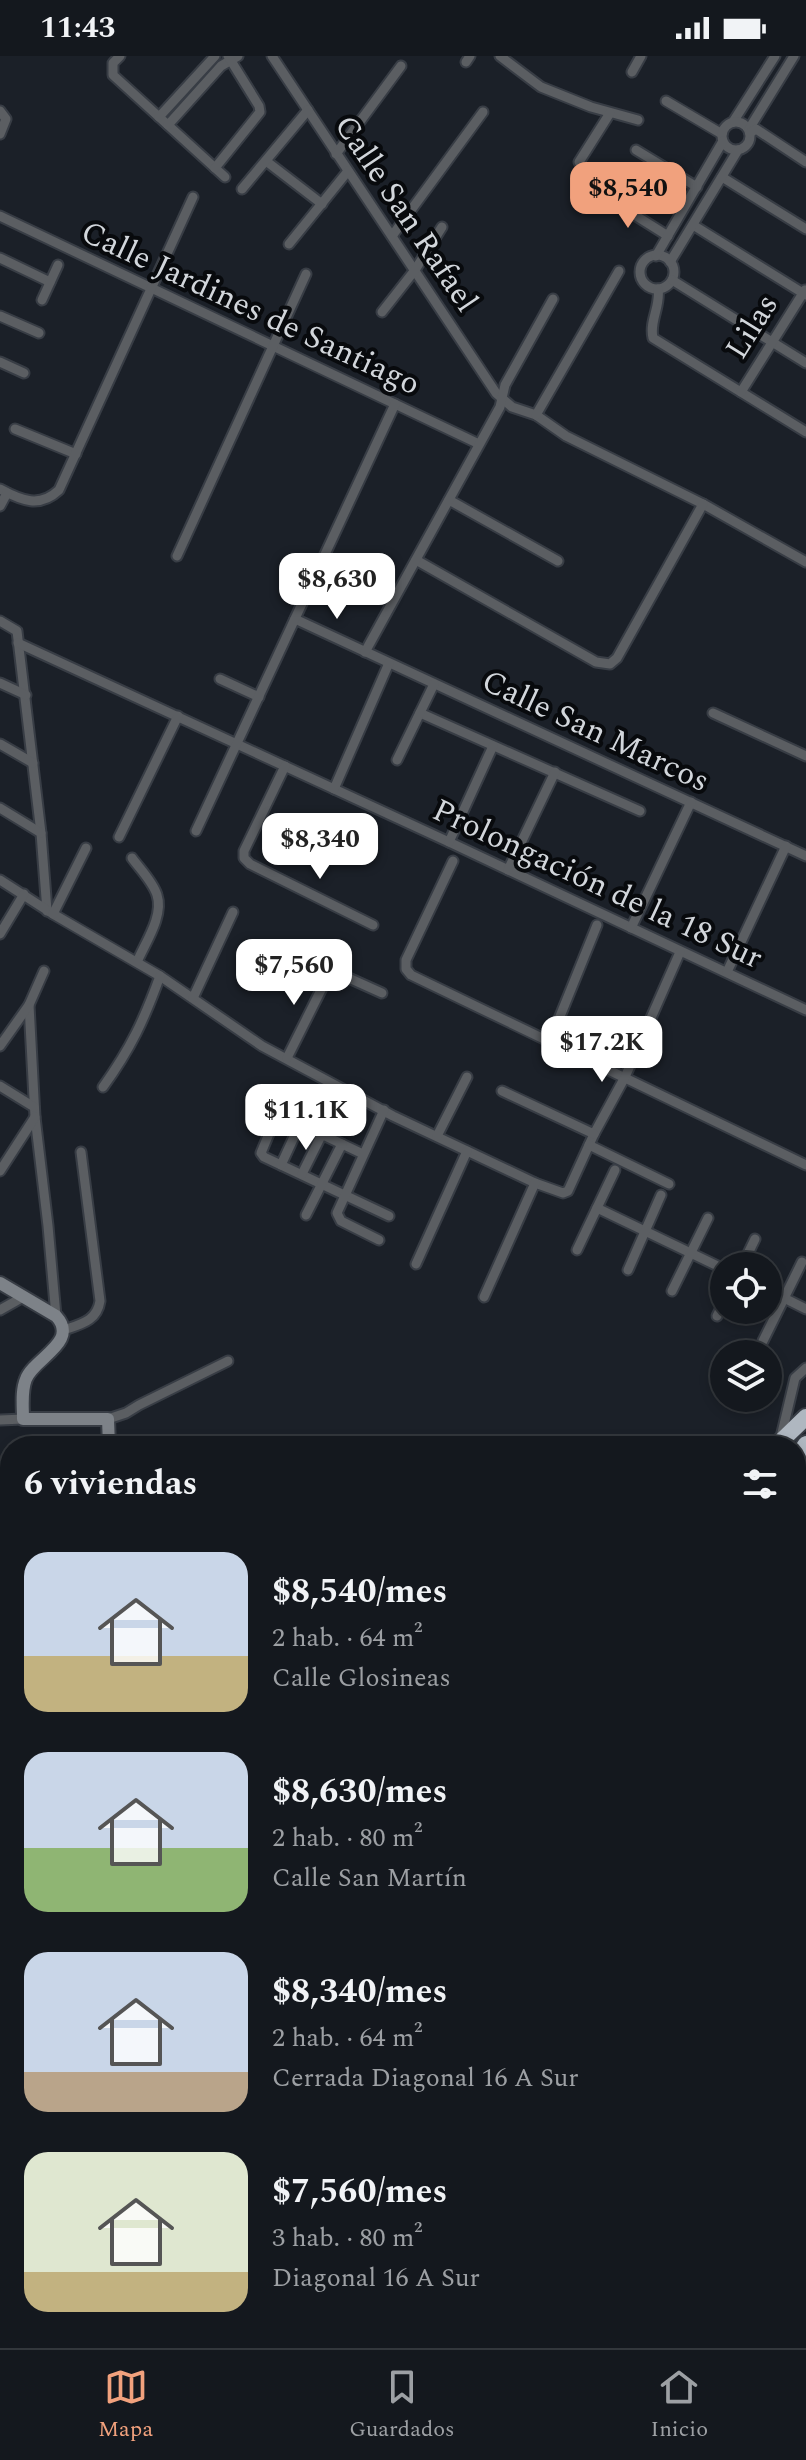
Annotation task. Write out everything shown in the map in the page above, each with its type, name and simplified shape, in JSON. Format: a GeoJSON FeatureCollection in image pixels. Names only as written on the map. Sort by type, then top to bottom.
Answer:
{"type":"FeatureCollection","features":[{"type":"Feature","properties":{"kind":"highway"},"geometry":{"type":"LineString","coordinates":[[786,1436],[806,1417]]}},
{"type":"Feature","properties":{"kind":"street"},"geometry":{"type":"LineString","coordinates":[[120,56],[113,63],[113,75],[225,177]]}},
{"type":"Feature","properties":{"kind":"street"},"geometry":{"type":"LineString","coordinates":[[159,117],[215,56]]}},
{"type":"Feature","properties":{"kind":"street","name":"Calle San Rafael"},"geometry":{"type":"LineString","coordinates":[[272,56],[501,397]]}},
{"type":"Feature","properties":{"kind":"street"},"geometry":{"type":"LineString","coordinates":[[500,56],[541,87],[638,120]]}},
{"type":"Feature","properties":{"kind":"street"},"geometry":{"type":"LineString","coordinates":[[632,72],[641,56]]}},
{"type":"Feature","properties":{"kind":"street"},"geometry":{"type":"LineString","coordinates":[[656,256],[697,187],[723,138],[726,126],[733,122],[775,56]]}},
{"type":"Feature","properties":{"kind":"street"},"geometry":{"type":"LineString","coordinates":[[670,262],[738,150],[746,146],[749,131],[794,56]]}},
{"type":"Feature","properties":{"kind":"street"},"geometry":{"type":"LineString","coordinates":[[168,125],[232,57],[260,112],[215,168]]}},
{"type":"Feature","properties":{"kind":"street"},"geometry":{"type":"LineString","coordinates":[[336,154],[401,66]]}},
{"type":"Feature","properties":{"kind":"street"},"geometry":{"type":"LineString","coordinates":[[666,101],[723,138],[729,148],[738,150]]}},
{"type":"Feature","properties":{"kind":"street"},"geometry":{"type":"LineString","coordinates":[[242,189],[308,110]]}},
{"type":"Feature","properties":{"kind":"street"},"geometry":{"type":"LineString","coordinates":[[0,111],[6,119],[0,134]]}},
{"type":"Feature","properties":{"kind":"street"},"geometry":{"type":"LineString","coordinates":[[392,236],[483,112]]}},
{"type":"Feature","properties":{"kind":"street"},"geometry":{"type":"LineString","coordinates":[[579,162],[610,113]]}},
{"type":"Feature","properties":{"kind":"street"},"geometry":{"type":"LineString","coordinates":[[733,122],[742,123],[749,131]]}},
{"type":"Feature","properties":{"kind":"street"},"geometry":{"type":"LineString","coordinates":[[749,131],[756,129],[806,162]]}},
{"type":"Feature","properties":{"kind":"street"},"geometry":{"type":"LineString","coordinates":[[636,150],[697,187]]}},
{"type":"Feature","properties":{"kind":"street"},"geometry":{"type":"LineString","coordinates":[[266,161],[322,204]]}},
{"type":"Feature","properties":{"kind":"street"},"geometry":{"type":"LineString","coordinates":[[289,244],[348,171]]}},
{"type":"Feature","properties":{"kind":"street"},"geometry":{"type":"LineString","coordinates":[[722,177],[806,229]]}},
{"type":"Feature","properties":{"kind":"street"},"geometry":{"type":"LineString","coordinates":[[0,506],[3,491],[36,502],[50,499],[59,490],[193,197]]}},
{"type":"Feature","properties":{"kind":"street"},"geometry":{"type":"LineString","coordinates":[[606,197],[668,236]]}},
{"type":"Feature","properties":{"kind":"street","name":"Calle Jardines de Santiago"},"geometry":{"type":"LineString","coordinates":[[0,216],[479,444]]}},
{"type":"Feature","properties":{"kind":"street"},"geometry":{"type":"LineString","coordinates":[[693,225],[805,292]]}},
{"type":"Feature","properties":{"kind":"street"},"geometry":{"type":"LineString","coordinates":[[382,312],[415,270],[442,227]]}},
{"type":"Feature","properties":{"kind":"street"},"geometry":{"type":"LineString","coordinates":[[656,256],[670,262],[674,272],[672,280],[663,288],[653,288],[644,283],[641,273],[643,263],[656,256]]}},
{"type":"Feature","properties":{"kind":"street"},"geometry":{"type":"LineString","coordinates":[[0,258],[50,282]]}},
{"type":"Feature","properties":{"kind":"street"},"geometry":{"type":"LineString","coordinates":[[42,300],[58,265]]}},
{"type":"Feature","properties":{"kind":"street"},"geometry":{"type":"LineString","coordinates":[[536,415],[619,271]]}},
{"type":"Feature","properties":{"kind":"street"},"geometry":{"type":"LineString","coordinates":[[177,556],[306,274]]}},
{"type":"Feature","properties":{"kind":"street"},"geometry":{"type":"LineString","coordinates":[[672,280],[806,363]]}},
{"type":"Feature","properties":{"kind":"street"},"geometry":{"type":"LineString","coordinates":[[658,289],[651,328],[653,338],[806,432]]}},
{"type":"Feature","properties":{"kind":"street","name":"Lilas"},"geometry":{"type":"LineString","coordinates":[[741,392],[805,292]]}},
{"type":"Feature","properties":{"kind":"street"},"geometry":{"type":"LineString","coordinates":[[365,652],[500,407],[505,385],[553,299]]}},
{"type":"Feature","properties":{"kind":"street"},"geometry":{"type":"LineString","coordinates":[[0,316],[39,333]]}},
{"type":"Feature","properties":{"kind":"street"},"geometry":{"type":"LineString","coordinates":[[0,362],[24,373]]}},
{"type":"Feature","properties":{"kind":"street"},"geometry":{"type":"LineString","coordinates":[[501,397],[512,407],[536,415],[596,453],[703,504],[802,560]]}},
{"type":"Feature","properties":{"kind":"street"},"geometry":{"type":"LineString","coordinates":[[196,831],[395,404]]}},
{"type":"Feature","properties":{"kind":"street"},"geometry":{"type":"LineString","coordinates":[[15,429],[76,454]]}},
{"type":"Feature","properties":{"kind":"street"},"geometry":{"type":"LineString","coordinates":[[449,500],[558,561]]}},
{"type":"Feature","properties":{"kind":"street"},"geometry":{"type":"LineString","coordinates":[[416,560],[596,662],[610,664],[617,658],[703,504]]}},
{"type":"Feature","properties":{"kind":"street","name":"Calle San Marcos"},"geometry":{"type":"LineString","coordinates":[[295,619],[806,856]]}},
{"type":"Feature","properties":{"kind":"street"},"geometry":{"type":"LineString","coordinates":[[0,621],[17,631],[50,912]]}},
{"type":"Feature","properties":{"kind":"street","name":"Prolongación de la 18 Sur"},"geometry":{"type":"LineString","coordinates":[[18,643],[806,1010]]}},
{"type":"Feature","properties":{"kind":"street"},"geometry":{"type":"LineString","coordinates":[[334,789],[389,663]]}},
{"type":"Feature","properties":{"kind":"street"},"geometry":{"type":"LineString","coordinates":[[220,679],[259,697]]}},
{"type":"Feature","properties":{"kind":"street"},"geometry":{"type":"LineString","coordinates":[[0,683],[26,695]]}},
{"type":"Feature","properties":{"kind":"street"},"geometry":{"type":"LineString","coordinates":[[397,760],[434,684]]}},
{"type":"Feature","properties":{"kind":"street"},"geometry":{"type":"LineString","coordinates":[[420,713],[640,811]]}},
{"type":"Feature","properties":{"kind":"street"},"geometry":{"type":"LineString","coordinates":[[713,713],[806,756]]}},
{"type":"Feature","properties":{"kind":"street"},"geometry":{"type":"LineString","coordinates":[[119,837],[178,716]]}},
{"type":"Feature","properties":{"kind":"street"},"geometry":{"type":"LineString","coordinates":[[0,744],[33,763]]}},
{"type":"Feature","properties":{"kind":"street"},"geometry":{"type":"LineString","coordinates":[[449,842],[493,746]]}},
{"type":"Feature","properties":{"kind":"street"},"geometry":{"type":"LineString","coordinates":[[285,766],[244,851],[244,858],[250,864],[373,925]]}},
{"type":"Feature","properties":{"kind":"street"},"geometry":{"type":"LineString","coordinates":[[508,870],[555,772]]}},
{"type":"Feature","properties":{"kind":"street"},"geometry":{"type":"LineString","coordinates":[[631,928],[691,802]]}},
{"type":"Feature","properties":{"kind":"street"},"geometry":{"type":"LineString","coordinates":[[0,808],[41,833]]}},
{"type":"Feature","properties":{"kind":"street"},"geometry":{"type":"LineString","coordinates":[[727,972],[786,846]]}},
{"type":"Feature","properties":{"kind":"street"},"geometry":{"type":"LineString","coordinates":[[50,912],[86,848]]}},
{"type":"Feature","properties":{"kind":"street"},"geometry":{"type":"LineString","coordinates":[[132,858],[156,892],[159,904],[137,962]]}},
{"type":"Feature","properties":{"kind":"street"},"geometry":{"type":"LineString","coordinates":[[453,861],[406,960],[406,969],[411,975],[806,1165]]}},
{"type":"Feature","properties":{"kind":"street"},"geometry":{"type":"LineString","coordinates":[[0,880],[160,976],[262,1046],[467,1151],[535,1183],[565,1193],[625,1077],[680,952]]}},
{"type":"Feature","properties":{"kind":"street"},"geometry":{"type":"LineString","coordinates":[[0,934],[24,894]]}},
{"type":"Feature","properties":{"kind":"street"},"geometry":{"type":"LineString","coordinates":[[193,998],[233,912]]}},
{"type":"Feature","properties":{"kind":"street"},"geometry":{"type":"LineString","coordinates":[[550,1041],[597,925]]}},
{"type":"Feature","properties":{"kind":"street"},"geometry":{"type":"LineString","coordinates":[[280,947],[382,993]]}},
{"type":"Feature","properties":{"kind":"street"},"geometry":{"type":"LineString","coordinates":[[287,1058],[331,970]]}},
{"type":"Feature","properties":{"kind":"street"},"geometry":{"type":"LineString","coordinates":[[0,1046],[29,1005],[44,971]]}},
{"type":"Feature","properties":{"kind":"street"},"geometry":{"type":"LineString","coordinates":[[103,1087],[143,1023],[160,976]]}},
{"type":"Feature","properties":{"kind":"street"},"geometry":{"type":"LineString","coordinates":[[29,1005],[34,1112],[56,1316]]}},
{"type":"Feature","properties":{"kind":"street"},"geometry":{"type":"LineString","coordinates":[[437,1136],[467,1077]]}},
{"type":"Feature","properties":{"kind":"street"},"geometry":{"type":"LineString","coordinates":[[0,1086],[34,1112]]}},
{"type":"Feature","properties":{"kind":"street"},"geometry":{"type":"LineString","coordinates":[[502,1091],[594,1134]]}},
{"type":"Feature","properties":{"kind":"street"},"geometry":{"type":"LineString","coordinates":[[379,1240],[338,1219],[337,1213],[384,1110]]}},
{"type":"Feature","properties":{"kind":"street"},"geometry":{"type":"LineString","coordinates":[[0,1171],[34,1112]]}},
{"type":"Feature","properties":{"kind":"street"},"geometry":{"type":"LineString","coordinates":[[363,1154],[281,1115],[275,1119],[261,1155],[389,1216]]}},
{"type":"Feature","properties":{"kind":"street"},"geometry":{"type":"LineString","coordinates":[[281,1165],[300,1124]]}},
{"type":"Feature","properties":{"kind":"street"},"geometry":{"type":"LineString","coordinates":[[302,1174],[322,1134]]}},
{"type":"Feature","properties":{"kind":"street"},"geometry":{"type":"LineString","coordinates":[[306,1215],[342,1144]]}},
{"type":"Feature","properties":{"kind":"street"},"geometry":{"type":"LineString","coordinates":[[589,1145],[669,1184]]}},
{"type":"Feature","properties":{"kind":"street"},"geometry":{"type":"LineString","coordinates":[[416,1264],[467,1151]]}},
{"type":"Feature","properties":{"kind":"street"},"geometry":{"type":"LineString","coordinates":[[64,1330],[93,1318],[100,1301],[81,1152]]}},
{"type":"Feature","properties":{"kind":"street"},"geometry":{"type":"LineString","coordinates":[[577,1250],[615,1170]]}},
{"type":"Feature","properties":{"kind":"street"},"geometry":{"type":"LineString","coordinates":[[484,1297],[535,1183]]}},
{"type":"Feature","properties":{"kind":"street"},"geometry":{"type":"LineString","coordinates":[[628,1270],[661,1195]]}},
{"type":"Feature","properties":{"kind":"street"},"geometry":{"type":"LineString","coordinates":[[597,1208],[710,1262]]}},
{"type":"Feature","properties":{"kind":"street"},"geometry":{"type":"LineString","coordinates":[[672,1291],[708,1218]]}},
{"type":"Feature","properties":{"kind":"street"},"geometry":{"type":"LineString","coordinates":[[749,1252],[755,1239]]}},
{"type":"Feature","properties":{"kind":"street"},"geometry":{"type":"LineString","coordinates":[[763,1340],[802,1262]]}},
{"type":"Feature","properties":{"kind":"street"},"geometry":{"type":"LineString","coordinates":[[0,1283],[56,1316],[63,1324],[61,1340],[27,1376],[23,1389],[23,1419]]}},
{"type":"Feature","properties":{"kind":"street"},"geometry":{"type":"LineString","coordinates":[[0,1310],[23,1297]]}},
{"type":"Feature","properties":{"kind":"street"},"geometry":{"type":"LineString","coordinates":[[784,1297],[806,1309]]}},
{"type":"Feature","properties":{"kind":"street"},"geometry":{"type":"LineString","coordinates":[[0,1420],[108,1419],[126,1413],[228,1361]]}},
{"type":"Feature","properties":{"kind":"street"},"geometry":{"type":"LineString","coordinates":[[780,1436],[795,1378],[806,1368]]}},
{"type":"Feature","properties":{"kind":"street"},"geometry":{"type":"LineString","coordinates":[[795,1378],[806,1376]]}},
{"type":"Feature","properties":{"kind":"street"},"geometry":{"type":"LineString","coordinates":[[108,1419],[109,1436]]}}]}
